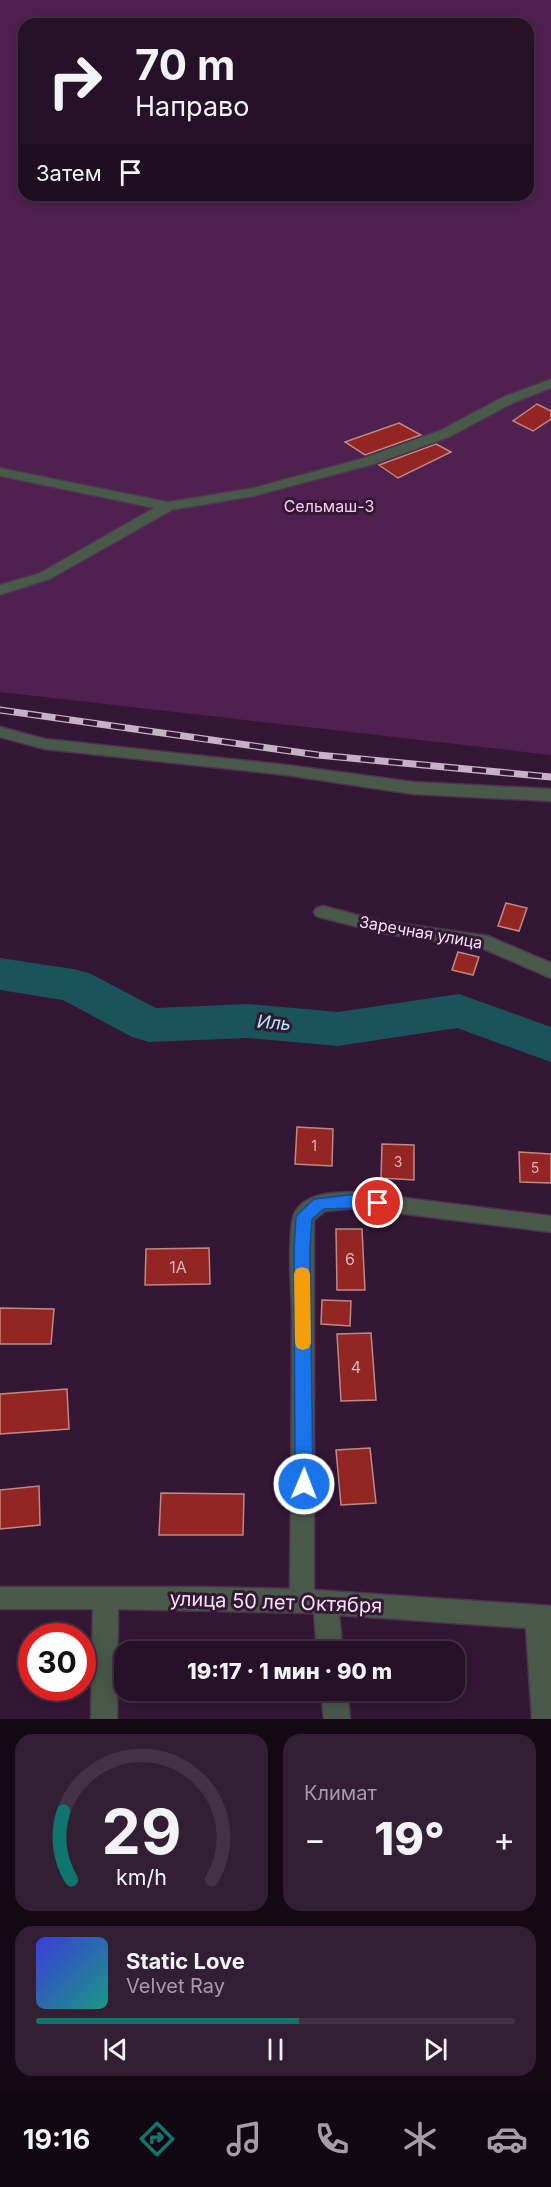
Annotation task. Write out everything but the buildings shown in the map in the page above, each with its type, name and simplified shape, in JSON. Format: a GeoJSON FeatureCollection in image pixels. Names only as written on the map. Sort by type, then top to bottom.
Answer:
{"type":"FeatureCollection","features":[{"type":"Feature","properties":{"kind":"street"},"geometry":{"type":"LineString","coordinates":[[0,590],[45,576],[168,506],[254,492],[369,461],[444,434],[508,400],[551,383]]}},
{"type":"Feature","properties":{"kind":"street"},"geometry":{"type":"LineString","coordinates":[[0,472],[168,506]]}},
{"type":"Feature","properties":{"kind":"street"},"geometry":{"type":"LineString","coordinates":[[0,732],[45,744],[286,770],[412,788],[551,795]]}},
{"type":"Feature","properties":{"kind":"street","name":"Заречная улица"},"geometry":{"type":"LineString","coordinates":[[322,912],[381,927],[488,943],[551,971]]}},
{"type":"Feature","properties":{"kind":"street"},"geometry":{"type":"LineString","coordinates":[[326,1641],[314,1602],[304,1437],[302,1250],[304,1216],[320,1203],[357,1200],[551,1224]]}},
{"type":"Feature","properties":{"kind":"street","name":"улица 50 лет Октября"},"geometry":{"type":"LineString","coordinates":[[0,1598],[314,1602],[545,1617]]}},
{"type":"Feature","properties":{"kind":"street"},"geometry":{"type":"LineString","coordinates":[[104,1719],[106,1598]]}},
{"type":"Feature","properties":{"kind":"street"},"geometry":{"type":"LineString","coordinates":[[545,1617],[545,1719]]}},
{"type":"Feature","properties":{"kind":"street"},"geometry":{"type":"LineString","coordinates":[[335,1701],[337,1719]]}},
{"type":"Feature","properties":{"kind":"green space","name":"Сельмаш-3"},"geometry":{"type":"Polygon","coordinates":[[[0,0],[551,0],[551,755],[0,692],[0,0]]]}},
{"type":"Feature","properties":{"kind":"waterway","name":"Иль"},"geometry":{"type":"LineString","coordinates":[[0,974],[73,985],[149,1025],[248,1021],[338,1029],[459,1011],[551,1045]]}},
{"type":"Feature","properties":{"kind":"railway"},"geometry":{"type":"LineString","coordinates":[[0,710],[318,755],[551,777]]}},
{"type":"Feature","properties":{"kind":"slow traffic"},"geometry":{"type":"LineString","coordinates":[[302,1274],[303,1343]]}},
{"type":"Feature","properties":{"kind":"route"},"geometry":{"type":"LineString","coordinates":[[304,1484],[302,1250],[304,1216],[320,1203],[357,1200],[378,1203]]}}]}
